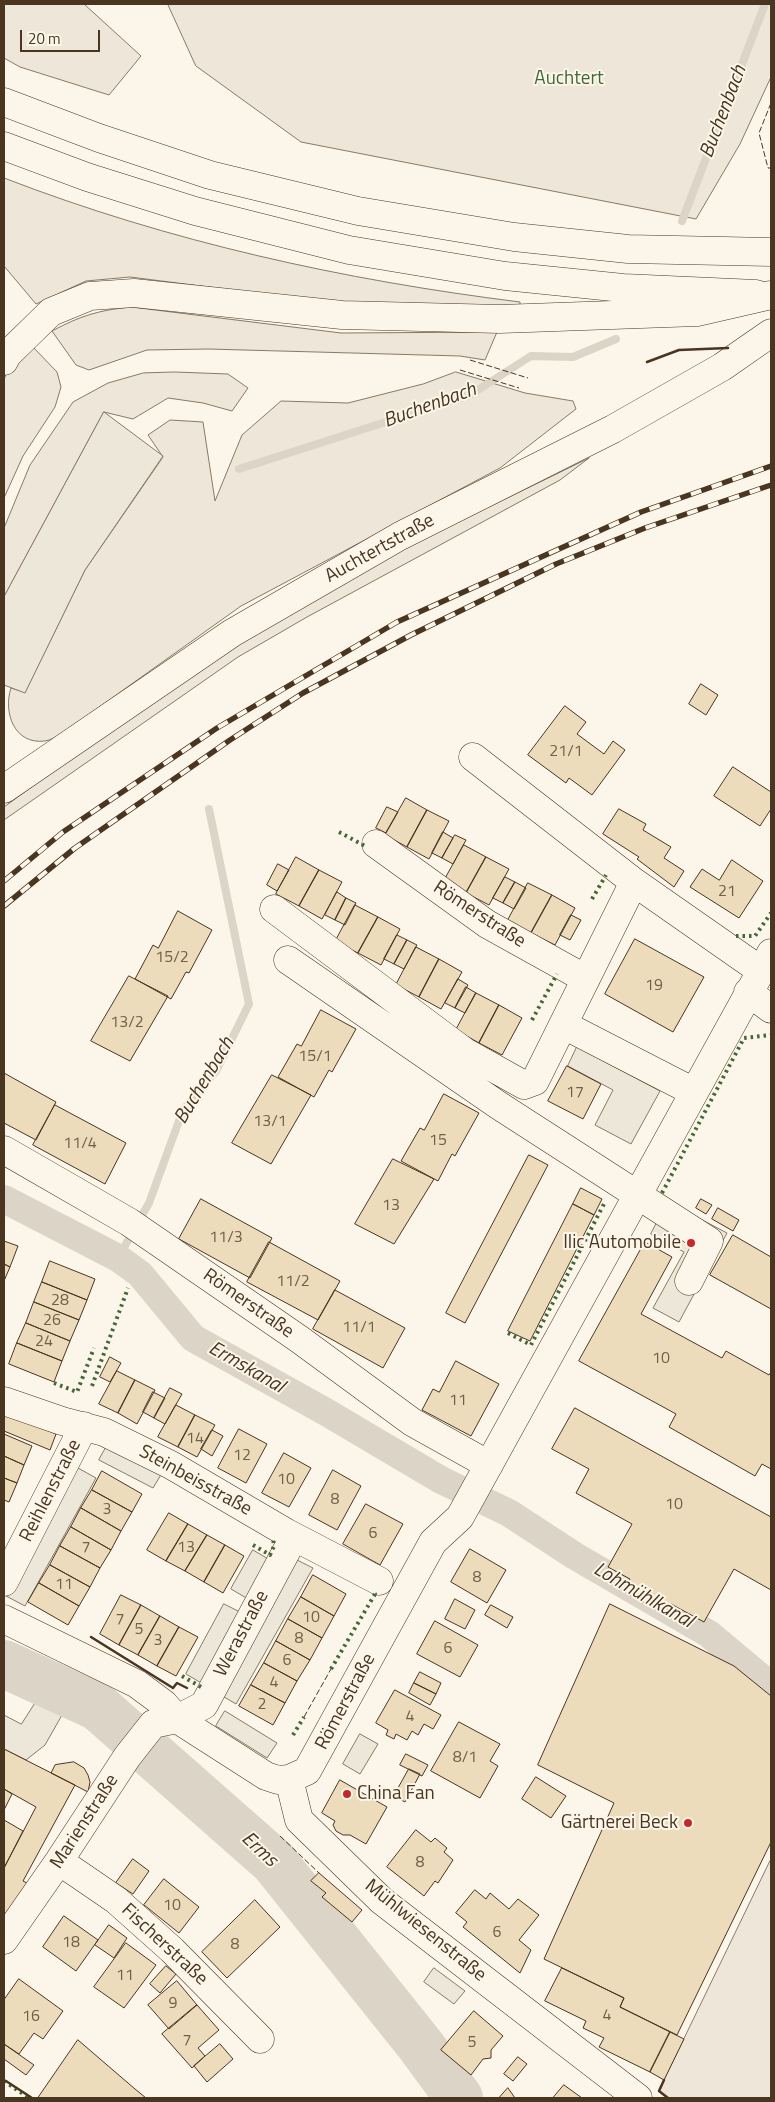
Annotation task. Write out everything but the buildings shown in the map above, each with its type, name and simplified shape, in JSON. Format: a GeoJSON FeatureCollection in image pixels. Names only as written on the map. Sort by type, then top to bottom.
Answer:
{"type":"FeatureCollection","features":[{"type":"Feature","properties":{"kind":"main road"},"geometry":{"type":"LineString","coordinates":[[4,102],[99,138],[210,175],[358,210],[514,237],[628,249],[771,252]]}},
{"type":"Feature","properties":{"kind":"main road"},"geometry":{"type":"LineString","coordinates":[[4,146],[87,177],[196,211],[349,250],[505,276],[623,288],[769,295]]}},
{"type":"Feature","properties":{"kind":"main road"},"geometry":{"type":"LineString","coordinates":[[4,361],[7,355],[51,312],[90,296],[134,293],[342,315],[500,319],[697,312],[769,295]]}},
{"type":"Feature","properties":{"kind":"main road","name":"Auchtertstraße"},"geometry":{"type":"LineString","coordinates":[[4,789],[232,633],[400,536],[613,429],[722,367],[771,333]]}},
{"type":"Feature","properties":{"kind":"main road"},"geometry":{"type":"LineString","coordinates":[[473,757],[634,882],[760,972],[771,1009]]}},
{"type":"Feature","properties":{"kind":"main road","name":"Römerstraße"},"geometry":{"type":"LineString","coordinates":[[376,844],[487,924],[586,979]]}},
{"type":"Feature","properties":{"kind":"main road"},"geometry":{"type":"LineString","coordinates":[[274,909],[465,1052],[524,1084],[535,1081],[634,882]]}},
{"type":"Feature","properties":{"kind":"main road"},"geometry":{"type":"LineString","coordinates":[[288,960],[498,1105],[710,1241],[688,1281]]}},
{"type":"Feature","properties":{"kind":"main road","name":"Römerstraße"},"geometry":{"type":"LineString","coordinates":[[289,1779],[307,1771],[433,1542],[460,1517],[760,972]]}},
{"type":"Feature","properties":{"kind":"main road"},"geometry":{"type":"LineString","coordinates":[[564,1025],[694,1092]]}},
{"type":"Feature","properties":{"kind":"main road","name":"Römerstraße"},"geometry":{"type":"LineString","coordinates":[[4,1150],[137,1227],[299,1339],[412,1422],[481,1480]]}},
{"type":"Feature","properties":{"kind":"main road","name":"Steinbeisstraße"},"geometry":{"type":"LineString","coordinates":[[4,1401],[104,1432],[171,1465],[294,1537],[379,1581]]}},
{"type":"Feature","properties":{"kind":"main road","name":"Reihlenstraße"},"geometry":{"type":"LineString","coordinates":[[4,1582],[84,1426]]}},
{"type":"Feature","properties":{"kind":"main road","name":"Werastraße"},"geometry":{"type":"LineString","coordinates":[[165,1722],[204,1705],[294,1537]]}},
{"type":"Feature","properties":{"kind":"main road"},"geometry":{"type":"LineString","coordinates":[[4,1619],[137,1684],[164,1704],[165,1722],[266,1776],[278,1780],[289,1779]]}},
{"type":"Feature","properties":{"kind":"main road","name":"Marienstraße"},"geometry":{"type":"LineString","coordinates":[[4,1940],[59,1862],[128,1757],[165,1722]]}},
{"type":"Feature","properties":{"kind":"main road","name":"Mühlwiesenstraße"},"geometry":{"type":"LineString","coordinates":[[289,1779],[299,1820],[382,1901],[638,2098]]}},
{"type":"Feature","properties":{"kind":"main road","name":"Fischerstraße"},"geometry":{"type":"LineString","coordinates":[[59,1862],[116,1900],[166,1944],[260,2039]]}},
{"type":"Feature","properties":{"kind":"green space"},"geometry":{"type":"Polygon","coordinates":[[[4,4],[84,4],[141,56],[109,95],[20,67],[4,58],[4,4]]]}},
{"type":"Feature","properties":{"kind":"green space","name":"Auchtert"},"geometry":{"type":"Polygon","coordinates":[[[168,4],[771,4],[771,77],[740,144],[696,219],[301,142],[196,66],[168,4]]]}},
{"type":"Feature","properties":{"kind":"green space"},"geometry":{"type":"Polygon","coordinates":[[[4,178],[130,221],[258,256],[388,282],[520,302],[520,306],[343,304],[130,277],[86,281],[36,304],[4,266],[4,178]]]}},
{"type":"Feature","properties":{"kind":"green space"},"geometry":{"type":"Polygon","coordinates":[[[131,307],[341,333],[497,332],[485,360],[460,356],[208,349],[147,350],[89,370],[76,365],[52,331],[90,314],[131,307]]]}},
{"type":"Feature","properties":{"kind":"green space"},"geometry":{"type":"Polygon","coordinates":[[[32,346],[57,372],[61,387],[55,407],[23,456],[4,498],[4,380],[6,374],[32,346]]]}},
{"type":"Feature","properties":{"kind":"green space"},"geometry":{"type":"Polygon","coordinates":[[[456,372],[525,393],[573,401],[576,409],[500,468],[241,606],[54,738],[45,741],[34,741],[25,738],[13,725],[9,707],[11,688],[25,692],[85,570],[163,457],[148,435],[170,420],[203,422],[215,501],[242,435],[281,401],[348,403],[423,384],[456,372]]]}},
{"type":"Feature","properties":{"kind":"green space"},"geometry":{"type":"Polygon","coordinates":[[[143,373],[228,374],[248,388],[232,411],[203,403],[168,398],[133,419],[104,412],[4,597],[4,528],[30,465],[73,402],[108,383],[143,373]]]}},
{"type":"Feature","properties":{"kind":"green space"},"geometry":{"type":"Polygon","coordinates":[[[589,458],[560,480],[307,617],[238,657],[4,820],[4,807],[149,703],[262,629],[371,566],[589,458]]]}},
{"type":"Feature","properties":{"kind":"green space"},"geometry":{"type":"Polygon","coordinates":[[[771,1859],[771,2098],[668,2098],[659,2091],[771,1859]]]}},
{"type":"Feature","properties":{"kind":"shaded area"},"geometry":{"type":"Polygon","coordinates":[[[104,412],[163,456],[85,570],[25,693],[4,685],[4,597],[104,412]]]}},
{"type":"Feature","properties":{"kind":"shaded area"},"geometry":{"type":"Polygon","coordinates":[[[577,1047],[660,1091],[631,1144],[595,1125],[613,1090],[568,1066],[577,1047]]]}},
{"type":"Feature","properties":{"kind":"shaded area"},"geometry":{"type":"Polygon","coordinates":[[[668,1202],[727,1233],[679,1322],[653,1308],[684,1252],[651,1234],[668,1202]]]}},
{"type":"Feature","properties":{"kind":"shaded area"},"geometry":{"type":"Polygon","coordinates":[[[108,1444],[162,1473],[153,1488],[99,1460],[108,1444]]]}},
{"type":"Feature","properties":{"kind":"shaded area"},"geometry":{"type":"Polygon","coordinates":[[[78,1468],[96,1478],[25,1606],[6,1596],[78,1468]]]}},
{"type":"Feature","properties":{"kind":"shaded area"},"geometry":{"type":"Polygon","coordinates":[[[253,1550],[270,1560],[248,1599],[231,1589],[253,1550]]]}},
{"type":"Feature","properties":{"kind":"shaded area"},"geometry":{"type":"Polygon","coordinates":[[[295,1559],[313,1568],[236,1704],[219,1694],[295,1559]]]}},
{"type":"Feature","properties":{"kind":"shaded area"},"geometry":{"type":"Polygon","coordinates":[[[224,1604],[242,1613],[203,1684],[186,1674],[224,1604]]]}},
{"type":"Feature","properties":{"kind":"shaded area"},"geometry":{"type":"Polygon","coordinates":[[[36,1702],[62,1715],[45,1745],[26,1760],[4,1749],[4,1715],[21,1724],[36,1702]]]}},
{"type":"Feature","properties":{"kind":"shaded area"},"geometry":{"type":"Polygon","coordinates":[[[225,1711],[277,1743],[267,1758],[216,1726],[225,1711]]]}},
{"type":"Feature","properties":{"kind":"shaded area"},"geometry":{"type":"Polygon","coordinates":[[[360,1734],[378,1744],[360,1774],[343,1764],[360,1734]]]}},
{"type":"Feature","properties":{"kind":"shaded area"},"geometry":{"type":"Polygon","coordinates":[[[434,1968],[465,1991],[454,2004],[424,1982],[434,1968]]]}},
{"type":"Feature","properties":{"kind":"waterway","name":"Buchenbach"},"geometry":{"type":"LineString","coordinates":[[682,221],[765,4]]}},
{"type":"Feature","properties":{"kind":"waterway","name":"Buchenbach"},"geometry":{"type":"LineString","coordinates":[[239,469],[470,395],[531,356],[573,357],[616,339]]}},
{"type":"Feature","properties":{"kind":"waterway","name":"Buchenbach"},"geometry":{"type":"LineString","coordinates":[[118,1258],[149,1203],[183,1110],[216,1071],[249,1004],[209,809]]}},
{"type":"Feature","properties":{"kind":"waterway","name":"Ermskanal"},"geometry":{"type":"LineString","coordinates":[[4,1199],[118,1258],[140,1274],[193,1338],[326,1412],[441,1480],[509,1513],[575,1556],[709,1634],[771,1686]]}},
{"type":"Feature","properties":{"kind":"waterway","name":"Erms"},"geometry":{"type":"LineString","coordinates":[[4,1664],[98,1707],[274,1862],[421,2046],[459,2098]]}},
{"type":"Feature","properties":{"kind":"railway"},"geometry":{"type":"LineString","coordinates":[[4,881],[63,832],[217,728],[397,622],[641,512],[771,466]]}},
{"type":"Feature","properties":{"kind":"railway"},"geometry":{"type":"LineString","coordinates":[[4,906],[75,848],[230,740],[303,693],[411,635],[556,564],[645,528],[771,485]]}},
{"type":"Feature","properties":{"kind":"hedge"},"geometry":{"type":"LineString","coordinates":[[339,832],[365,846]]}},
{"type":"Feature","properties":{"kind":"hedge"},"geometry":{"type":"LineString","coordinates":[[592,899],[606,875]]}},
{"type":"Feature","properties":{"kind":"hedge"},"geometry":{"type":"LineString","coordinates":[[736,936],[755,936],[771,913]]}},
{"type":"Feature","properties":{"kind":"hedge"},"geometry":{"type":"LineString","coordinates":[[532,1020],[557,974]]}},
{"type":"Feature","properties":{"kind":"hedge"},"geometry":{"type":"LineString","coordinates":[[662,1193],[744,1038],[771,1035]]}},
{"type":"Feature","properties":{"kind":"hedge"},"geometry":{"type":"LineString","coordinates":[[508,1333],[531,1345],[605,1202]]}},
{"type":"Feature","properties":{"kind":"hedge"},"geometry":{"type":"LineString","coordinates":[[92,1386],[128,1288]]}},
{"type":"Feature","properties":{"kind":"hedge"},"geometry":{"type":"LineString","coordinates":[[54,1383],[77,1392],[94,1348]]}},
{"type":"Feature","properties":{"kind":"hedge"},"geometry":{"type":"LineString","coordinates":[[253,1545],[270,1555],[274,1546],[273,1537]]}},
{"type":"Feature","properties":{"kind":"hedge"},"geometry":{"type":"LineString","coordinates":[[331,1669],[375,1594],[372,1592]]}},
{"type":"Feature","properties":{"kind":"hedge"},"geometry":{"type":"LineString","coordinates":[[182,1676],[201,1687]]}},
{"type":"Feature","properties":{"kind":"hedge"},"geometry":{"type":"LineString","coordinates":[[293,1735],[304,1717]]}},
{"type":"Feature","properties":{"kind":"hedge"},"geometry":{"type":"LineString","coordinates":[[4,2081],[29,2098]]}},
{"type":"Feature","properties":{"kind":"fence"},"geometry":{"type":"LineString","coordinates":[[771,103],[759,133],[768,168],[771,168]]}},
{"type":"Feature","properties":{"kind":"fence"},"geometry":{"type":"LineString","coordinates":[[470,360],[528,378]]}},
{"type":"Feature","properties":{"kind":"fence"},"geometry":{"type":"LineString","coordinates":[[460,370],[519,388]]}},
{"type":"Feature","properties":{"kind":"fence"},"geometry":{"type":"LineString","coordinates":[[304,1717],[331,1669]]}},
{"type":"Feature","properties":{"kind":"fence"},"geometry":{"type":"LineString","coordinates":[[280,1836],[319,1873]]}},
{"type":"Feature","properties":{"kind":"wall"},"geometry":{"type":"LineString","coordinates":[[647,362],[679,350],[728,348]]}},
{"type":"Feature","properties":{"kind":"wall"},"geometry":{"type":"LineString","coordinates":[[91,1637],[173,1688],[177,1683],[187,1688]]}},
{"type":"Feature","properties":{"kind":"wall"},"geometry":{"type":"LineString","coordinates":[[664,2080],[659,2091],[668,2098]]}},
{"type":"Feature","properties":{"kind":"wall"},"geometry":{"type":"LineString","coordinates":[[6,2081],[32,2098]]}},
{"type":"Feature","properties":{"kind":"place","name":"Ilic Automobile"},"geometry":{"type":"Point","coordinates":[691,1243]}},
{"type":"Feature","properties":{"kind":"place","name":"China Fan"},"geometry":{"type":"Point","coordinates":[347,1794]}},
{"type":"Feature","properties":{"kind":"place","name":"Gärtnerei Beck"},"geometry":{"type":"Point","coordinates":[688,1823]}},
{"type":"Feature","properties":{"kind":"water label","name":"Lohmühlkanal"},"geometry":{"type":"Point","coordinates":[643,1596]}}]}
